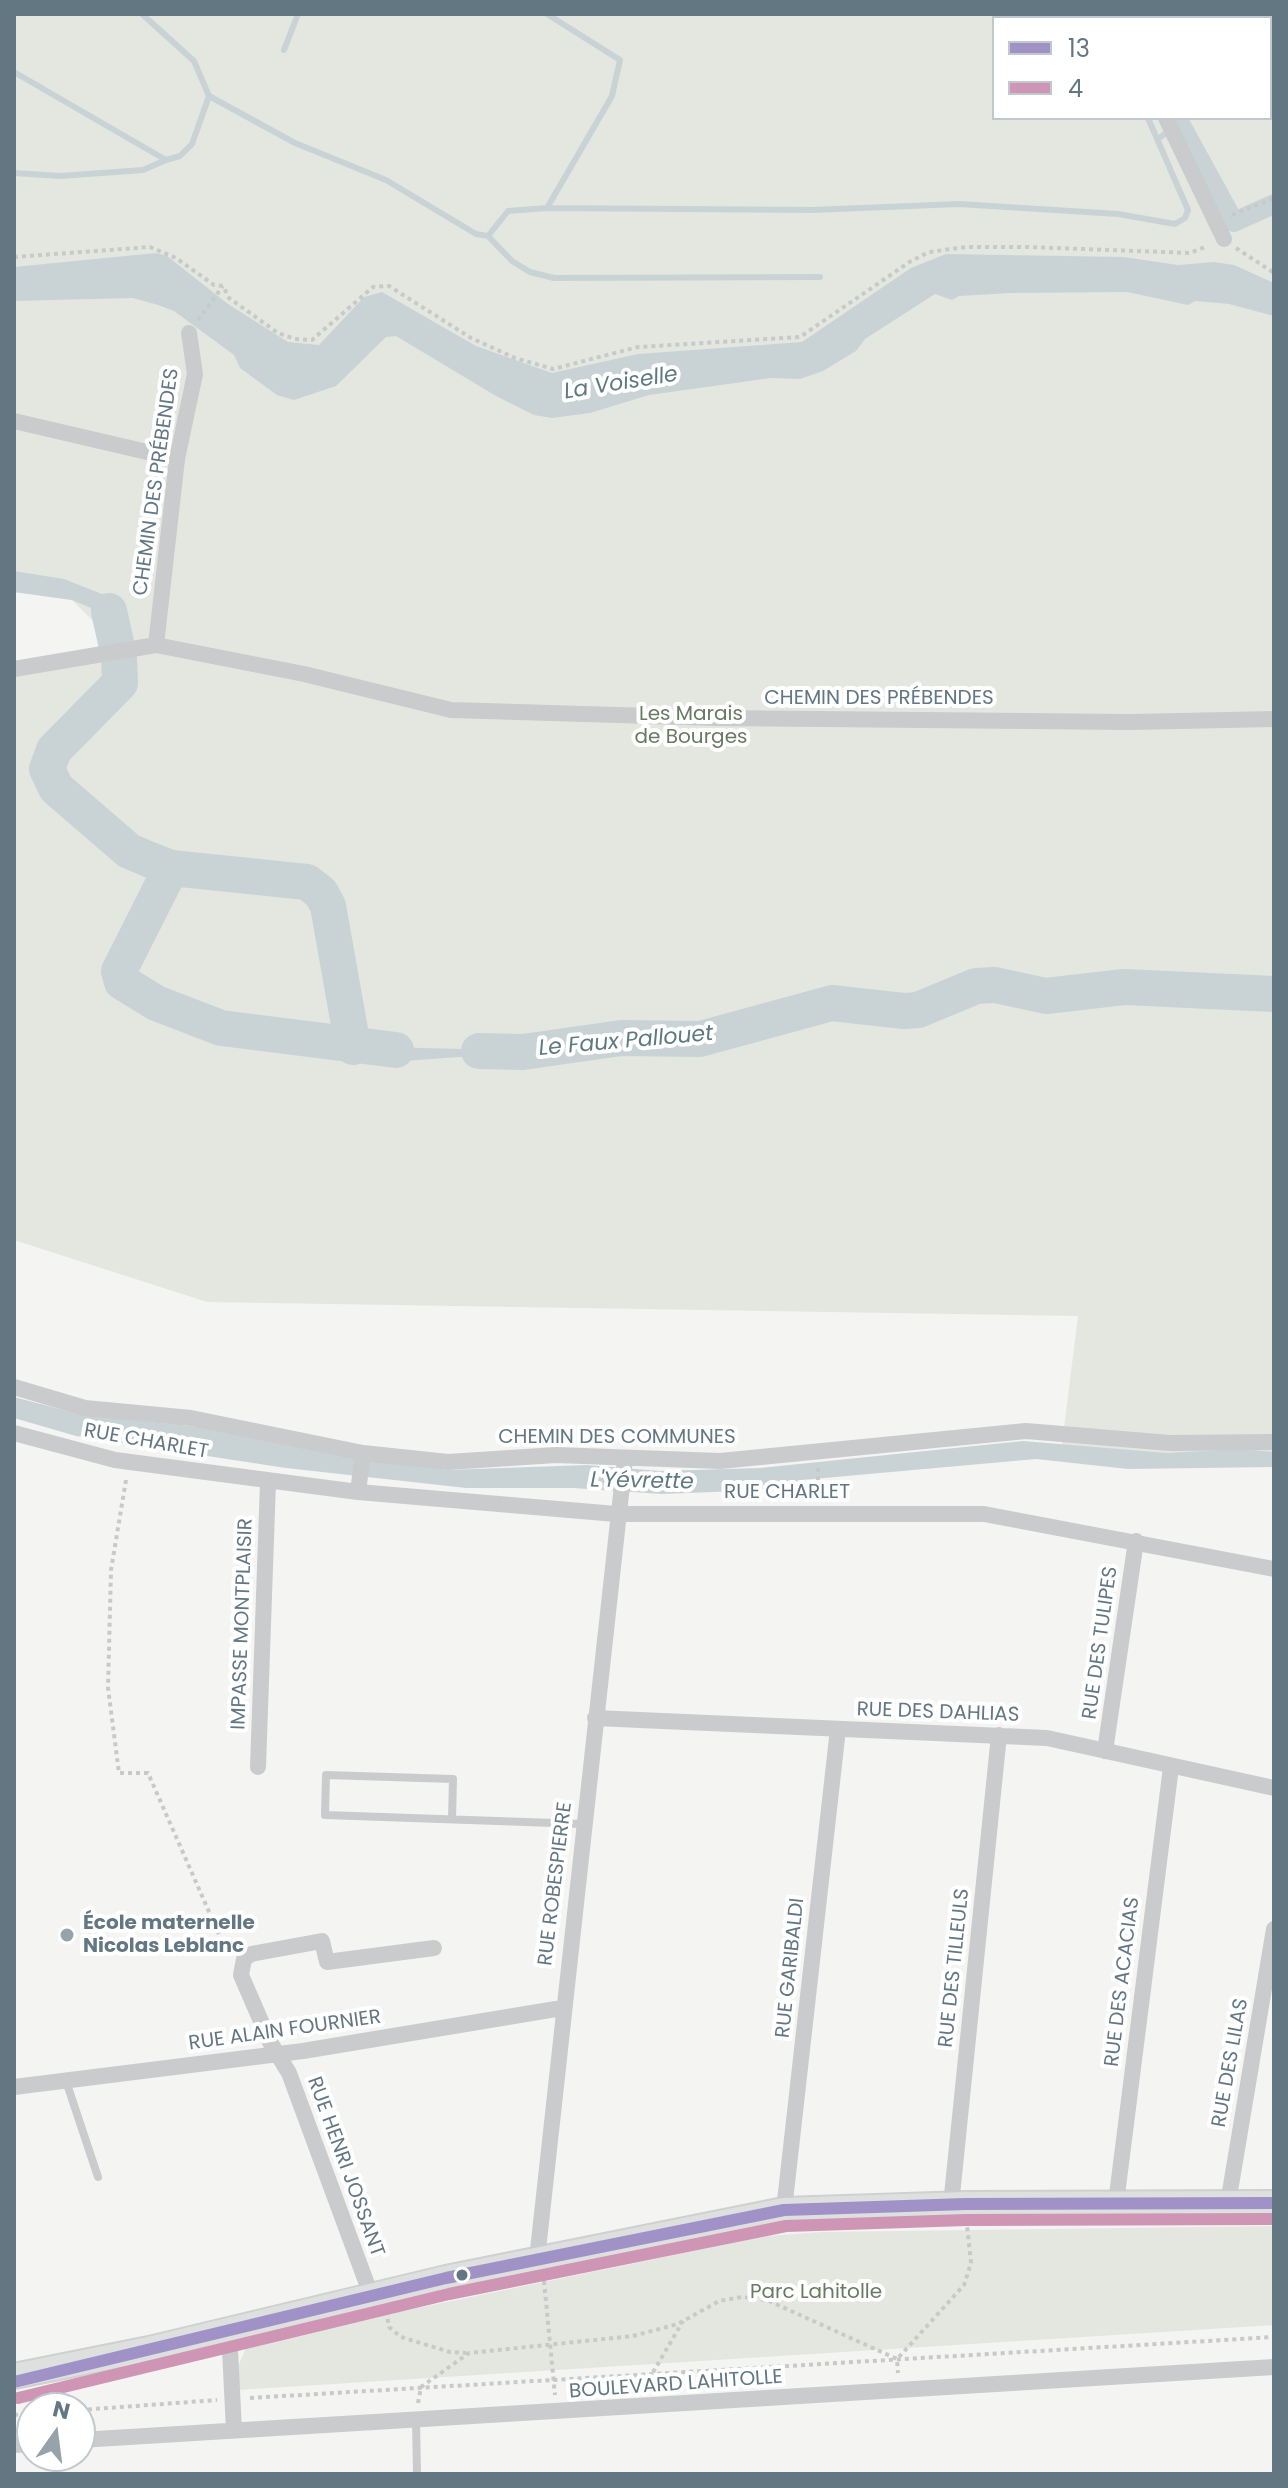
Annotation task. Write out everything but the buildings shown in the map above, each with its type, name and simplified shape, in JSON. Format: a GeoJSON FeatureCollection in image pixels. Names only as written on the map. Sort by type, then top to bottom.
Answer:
{"type":"FeatureCollection","features":[{"type":"Feature","properties":{"kind":"main road"},"geometry":{"type":"LineString","coordinates":[[20,2377],[377,2294],[784,2210],[959,2212],[1116,2203],[1274,2203]]}},
{"type":"Feature","properties":{"kind":"street"},"geometry":{"type":"LineString","coordinates":[[1167,120],[1224,239]]}},
{"type":"Feature","properties":{"kind":"street","name":"CHEMIN DES PRÉBENDES"},"geometry":{"type":"LineString","coordinates":[[156,645],[177,459],[195,374],[189,333]]}},
{"type":"Feature","properties":{"kind":"street"},"geometry":{"type":"LineString","coordinates":[[14,421],[177,459]]}},
{"type":"Feature","properties":{"kind":"street","name":"CHEMIN DES PRÉBENDES"},"geometry":{"type":"LineString","coordinates":[[14,669],[156,645],[304,674],[451,710],[716,718],[1130,722],[1274,719]]}},
{"type":"Feature","properties":{"kind":"street","name":"CHEMIN DES COMMUNES"},"geometry":{"type":"LineString","coordinates":[[14,1387],[85,1408],[191,1418],[363,1456],[448,1462],[556,1455],[624,1461],[720,1461],[1026,1431],[1170,1443],[1274,1442]]}},
{"type":"Feature","properties":{"kind":"street","name":"RUE CHARLET"},"geometry":{"type":"LineString","coordinates":[[14,1433],[129,1462],[268,1482],[618,1505],[984,1514],[1274,1569]]}},
{"type":"Feature","properties":{"kind":"street"},"geometry":{"type":"LineString","coordinates":[[359,1488],[363,1456]]}},
{"type":"Feature","properties":{"kind":"street","name":"RUE ROBESPIERRE"},"geometry":{"type":"LineString","coordinates":[[540,2259],[562,2008],[624,1461]]}},
{"type":"Feature","properties":{"kind":"street","name":"IMPASSE MONTPLAISIR"},"geometry":{"type":"LineString","coordinates":[[258,1767],[268,1482]]}},
{"type":"Feature","properties":{"kind":"street","name":"RUE DES TULIPES"},"geometry":{"type":"LineString","coordinates":[[1105,1751],[1136,1541]]}},
{"type":"Feature","properties":{"kind":"street","name":"RUE DES DAHLIAS"},"geometry":{"type":"LineString","coordinates":[[595,1718],[1047,1738],[1274,1788]]}},
{"type":"Feature","properties":{"kind":"street","name":"RUE GARIBALDI"},"geometry":{"type":"LineString","coordinates":[[784,2210],[838,1729]]}},
{"type":"Feature","properties":{"kind":"street","name":"RUE DES TILLEULS"},"geometry":{"type":"LineString","coordinates":[[959,2212],[999,1735]]}},
{"type":"Feature","properties":{"kind":"street","name":"RUE DES ACACIAS"},"geometry":{"type":"LineString","coordinates":[[1116,2203],[1171,1767]]}},
{"type":"Feature","properties":{"kind":"street","name":"RUE DES LILAS"},"geometry":{"type":"LineString","coordinates":[[1228,2203],[1274,1929]]}},
{"type":"Feature","properties":{"kind":"street","name":"RUE HENRI JOSSANT"},"geometry":{"type":"LineString","coordinates":[[377,2294],[278,2053],[270,2042],[241,1975],[244,1959],[251,1954],[322,1941],[327,1962],[434,1948]]}},
{"type":"Feature","properties":{"kind":"street","name":"RUE ALAIN FOURNIER"},"geometry":{"type":"LineString","coordinates":[[14,2087],[278,2053],[562,2008]]}},
{"type":"Feature","properties":{"kind":"street"},"geometry":{"type":"LineString","coordinates":[[229,2330],[234,2430]]}},
{"type":"Feature","properties":{"kind":"street","name":"BOULEVARD LAHITOLLE"},"geometry":{"type":"LineString","coordinates":[[96,2439],[1274,2367]]}},
{"type":"Feature","properties":{"kind":"lane"},"geometry":{"type":"LineString","coordinates":[[452,1819],[453,1779],[326,1775],[325,1815],[583,1824]]}},
{"type":"Feature","properties":{"kind":"lane"},"geometry":{"type":"LineString","coordinates":[[65,2080],[98,2177]]}},
{"type":"Feature","properties":{"kind":"lane"},"geometry":{"type":"LineString","coordinates":[[416,2421],[417,2474]]}},
{"type":"Feature","properties":{"kind":"path"},"geometry":{"type":"LineString","coordinates":[[1232,215],[1274,198]]}},
{"type":"Feature","properties":{"kind":"path"},"geometry":{"type":"LineString","coordinates":[[14,257],[150,247],[176,258],[214,285],[223,286],[229,298],[278,333],[295,339],[312,340],[373,287],[389,286],[471,338],[515,358],[553,369],[638,347],[800,337],[929,252],[967,247],[1029,247],[1190,253],[1224,239],[1274,273]]}},
{"type":"Feature","properties":{"kind":"path"},"geometry":{"type":"LineString","coordinates":[[189,333],[223,286]]}},
{"type":"Feature","properties":{"kind":"path"},"geometry":{"type":"LineString","coordinates":[[129,1462],[111,1570],[108,1688],[119,1773],[148,1773],[229,1956]]}},
{"type":"Feature","properties":{"kind":"path"},"geometry":{"type":"LineString","coordinates":[[818,1484],[818,1502]]}},
{"type":"Feature","properties":{"kind":"path"},"geometry":{"type":"LineString","coordinates":[[899,2391],[897,2359],[964,2285],[971,2263],[959,2212]]}},
{"type":"Feature","properties":{"kind":"path"},"geometry":{"type":"LineString","coordinates":[[540,2259],[555,2380]]}},
{"type":"Feature","properties":{"kind":"path"},"geometry":{"type":"LineString","coordinates":[[377,2294],[389,2327],[401,2337],[450,2352],[469,2353],[633,2336],[683,2321],[719,2301],[742,2297],[767,2300],[897,2359]]}},
{"type":"Feature","properties":{"kind":"path"},"geometry":{"type":"LineString","coordinates":[[651,2406],[652,2374],[683,2321]]}},
{"type":"Feature","properties":{"kind":"path"},"geometry":{"type":"LineString","coordinates":[[96,2409],[1274,2337]]}},
{"type":"Feature","properties":{"kind":"path"},"geometry":{"type":"LineString","coordinates":[[416,2421],[421,2387],[469,2353]]}},
{"type":"Feature","properties":{"kind":"green space","name":"Les Marais de Bourges"},"geometry":{"type":"Polygon","coordinates":[[[14,14],[1274,14],[1274,1459],[1072,1455],[1062,1444],[1078,1316],[207,1302],[14,1240],[14,669],[111,653],[108,636],[72,600],[14,592],[14,14]]]}},
{"type":"Feature","properties":{"kind":"green space","name":"Parc Lahitolle"},"geometry":{"type":"Polygon","coordinates":[[[1274,2226],[1274,2325],[238,2390],[238,2366],[247,2346],[263,2340],[766,2236],[822,2232],[1274,2226]]]}},
{"type":"Feature","properties":{"kind":"water","name":"La Voiselle"},"geometry":{"type":"Polygon","coordinates":[[[156,253],[167,256],[228,304],[288,342],[319,345],[364,297],[382,292],[476,346],[552,373],[638,354],[802,342],[911,268],[946,254],[1124,257],[1178,265],[1214,262],[1234,265],[1274,283],[1274,316],[1229,304],[1195,301],[1188,305],[1127,292],[1011,293],[959,296],[952,300],[935,294],[865,339],[856,351],[823,371],[800,379],[771,378],[649,395],[590,413],[552,418],[534,415],[496,396],[396,336],[386,337],[336,386],[294,400],[277,395],[240,368],[234,355],[174,311],[158,305],[133,298],[14,301],[14,267],[156,253]]]}},
{"type":"Feature","properties":{"kind":"water"},"geometry":{"type":"Polygon","coordinates":[[[14,571],[64,579],[112,598],[131,649],[111,653],[106,624],[91,608],[72,600],[14,592],[14,571]]]}},
{"type":"Feature","properties":{"kind":"water"},"geometry":{"type":"Polygon","coordinates":[[[52,786],[125,850],[171,870],[115,978],[154,1004],[214,1028],[345,1046],[541,1051],[620,1038],[711,1039],[824,1003],[911,1012],[985,984],[1044,995],[1129,986],[1274,996],[1274,1006],[1126,998],[1046,1006],[992,993],[928,1021],[911,1023],[831,1014],[711,1048],[581,1051],[544,1060],[459,1057],[391,1062],[223,1034],[164,1014],[111,984],[107,977],[162,880],[41,797],[52,786]]]}},
{"type":"Feature","properties":{"kind":"water","name":"L'Yévrette"},"geometry":{"type":"Polygon","coordinates":[[[14,1397],[83,1415],[200,1427],[447,1470],[587,1465],[660,1471],[760,1468],[1023,1441],[1167,1453],[1241,1449],[1274,1452],[1274,1467],[1128,1469],[1036,1459],[802,1480],[790,1484],[789,1489],[662,1494],[573,1488],[466,1488],[286,1468],[76,1436],[14,1418],[14,1397]]]}},
{"type":"Feature","properties":{"kind":"waterway"},"geometry":{"type":"LineString","coordinates":[[142,14],[194,61],[209,96],[295,143],[386,180],[476,234],[488,236],[508,211],[547,208],[812,210],[959,204],[1118,214],[1175,224],[1185,218],[1188,210],[1149,120]]}},
{"type":"Feature","properties":{"kind":"waterway"},"geometry":{"type":"LineString","coordinates":[[284,50],[298,14]]}},
{"type":"Feature","properties":{"kind":"waterway"},"geometry":{"type":"LineString","coordinates":[[547,14],[620,60],[612,96],[547,208]]}},
{"type":"Feature","properties":{"kind":"waterway"},"geometry":{"type":"LineString","coordinates":[[1144,16],[1148,14]]}},
{"type":"Feature","properties":{"kind":"waterway"},"geometry":{"type":"LineString","coordinates":[[14,72],[166,160],[180,156],[192,144],[209,96]]}},
{"type":"Feature","properties":{"kind":"waterway"},"geometry":{"type":"LineString","coordinates":[[1178,120],[1234,222],[1274,204]]}},
{"type":"Feature","properties":{"kind":"waterway"},"geometry":{"type":"LineString","coordinates":[[1158,139],[1182,120]]}},
{"type":"Feature","properties":{"kind":"waterway"},"geometry":{"type":"LineString","coordinates":[[14,173],[60,176],[143,170],[166,160]]}},
{"type":"Feature","properties":{"kind":"waterway"},"geometry":{"type":"LineString","coordinates":[[488,236],[512,261],[530,272],[554,278],[820,277]]}},
{"type":"Feature","properties":{"kind":"waterway","name":"Le Faux Pallouet"},"geometry":{"type":"LineString","coordinates":[[109,611],[119,656],[120,683],[54,750],[47,769],[56,788],[129,851],[148,859],[171,868],[307,882],[321,893],[328,906],[353,1047]]}},
{"type":"Feature","properties":{"kind":"waterway","name":"Le Faux Pallouet"},"geometry":{"type":"LineString","coordinates":[[171,868],[119,971],[122,982],[156,1003],[221,1028],[396,1050]]}},
{"type":"Feature","properties":{"kind":"waterway","name":"Le Faux Pallouet"},"geometry":{"type":"LineString","coordinates":[[479,1051],[523,1052],[621,1038],[700,1039],[832,1003],[918,1010],[976,986],[995,985],[1046,996],[1124,987],[1274,994]]}},
{"type":"Feature","properties":{"kind":"transit line","name":"13"},"geometry":{"type":"LineString","coordinates":[[14,2382],[446,2278],[784,2210],[966,2204],[1274,2203]]}},
{"type":"Feature","properties":{"kind":"transit line","name":"4"},"geometry":{"type":"LineString","coordinates":[[43,2392],[449,2294],[786,2226],[966,2220],[1274,2219]]}},
{"type":"Feature","properties":{"kind":"place","name":"École maternelle Nicolas Leblanc"},"geometry":{"type":"Point","coordinates":[67,1935]}}]}
